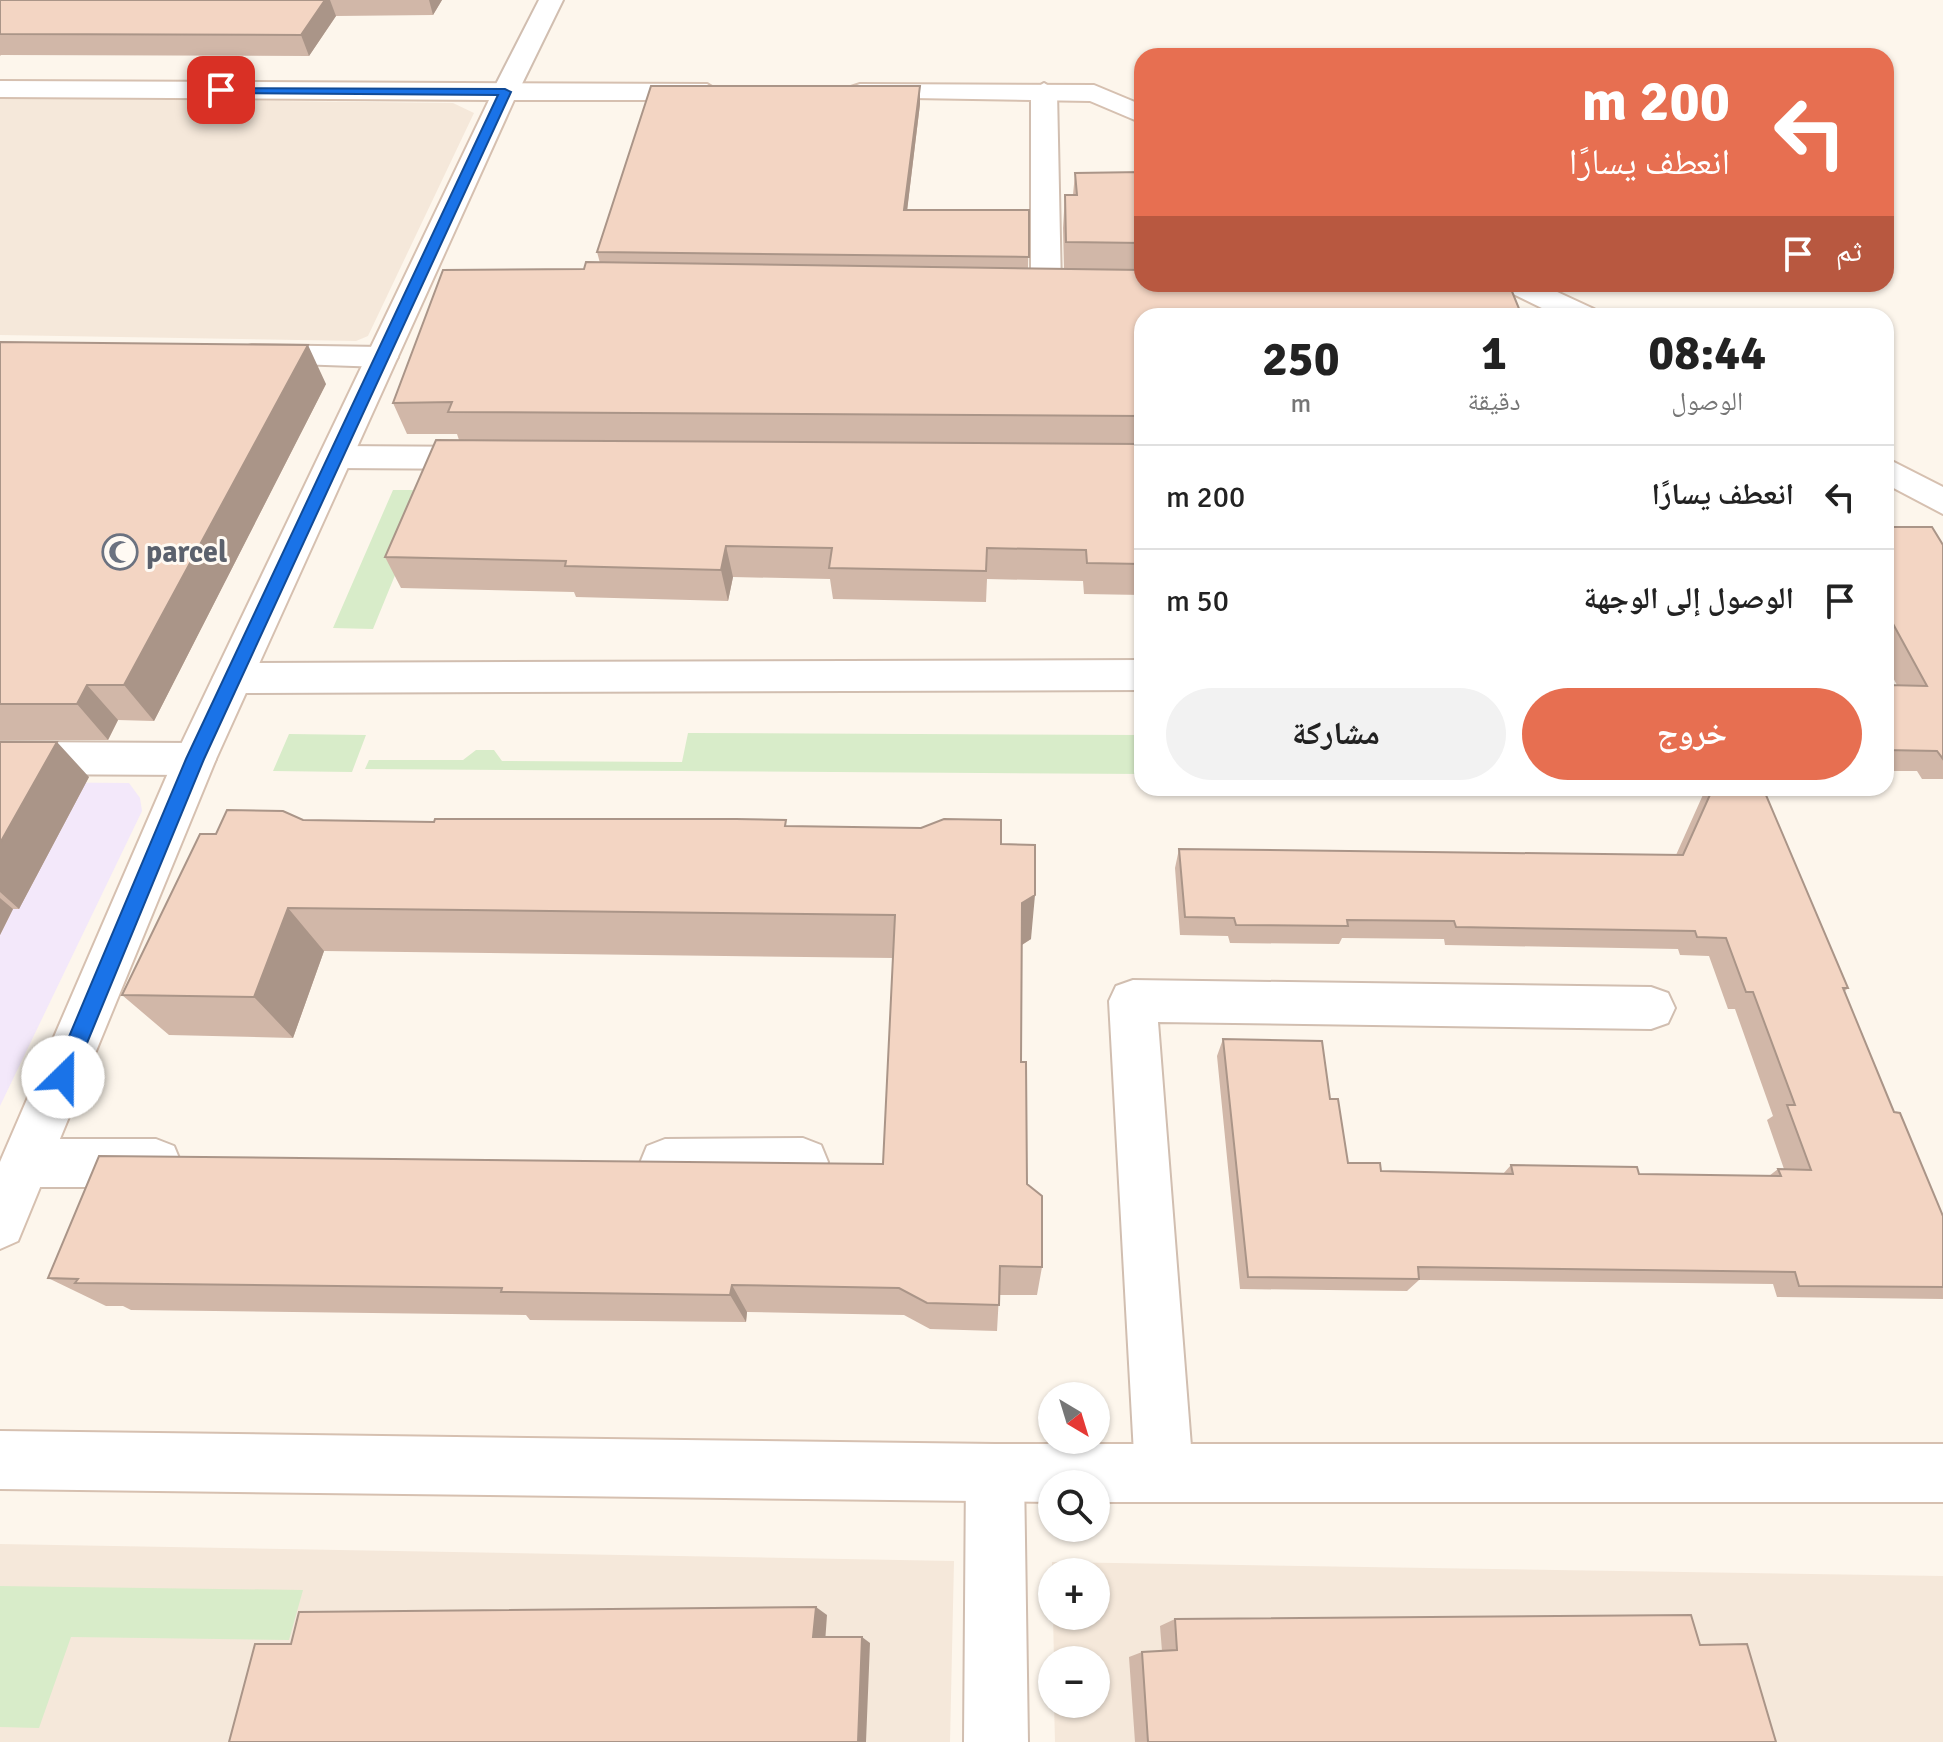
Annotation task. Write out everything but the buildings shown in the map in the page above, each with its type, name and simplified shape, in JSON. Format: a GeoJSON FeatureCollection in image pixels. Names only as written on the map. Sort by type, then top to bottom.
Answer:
{"type":"FeatureCollection","features":[{"type":"Feature","properties":{"kind":"street"},"geometry":{"type":"LineString","coordinates":[[0,1223],[195,759],[382,357],[433,281],[505,92],[551,0]]}},
{"type":"Feature","properties":{"kind":"street"},"geometry":{"type":"LineString","coordinates":[[0,89],[727,92]]}},
{"type":"Feature","properties":{"kind":"street"},"geometry":{"type":"LineString","coordinates":[[1044,91],[1046,288]]}},
{"type":"Feature","properties":{"kind":"street"},"geometry":{"type":"LineString","coordinates":[[838,92],[1094,93],[1134,111]]}},
{"type":"Feature","properties":{"kind":"street"},"geometry":{"type":"LineString","coordinates":[[1014,287],[1077,288]]}},
{"type":"Feature","properties":{"kind":"street"},"geometry":{"type":"LineString","coordinates":[[1519,292],[1562,308]]}},
{"type":"Feature","properties":{"kind":"street"},"geometry":{"type":"LineString","coordinates":[[223,355],[382,357]]}},
{"type":"Feature","properties":{"kind":"street"},"geometry":{"type":"LineString","coordinates":[[336,457],[525,458]]}},
{"type":"Feature","properties":{"kind":"street"},"geometry":{"type":"LineString","coordinates":[[1894,474],[1943,502]]}},
{"type":"Feature","properties":{"kind":"street"},"geometry":{"type":"LineString","coordinates":[[233,678],[1134,675]]}},
{"type":"Feature","properties":{"kind":"street"},"geometry":{"type":"LineString","coordinates":[[0,758],[195,759]]}},
{"type":"Feature","properties":{"kind":"street"},"geometry":{"type":"LineString","coordinates":[[1164,1472],[1133,1001],[1651,1008]]}},
{"type":"Feature","properties":{"kind":"street"},"geometry":{"type":"LineString","coordinates":[[613,1163],[803,1162]]}},
{"type":"Feature","properties":{"kind":"street"},"geometry":{"type":"LineString","coordinates":[[27,1163],[201,1163]]}},
{"type":"Feature","properties":{"kind":"street"},"geometry":{"type":"LineString","coordinates":[[0,1460],[995,1473],[1943,1473]]}},
{"type":"Feature","properties":{"kind":"street"},"geometry":{"type":"LineString","coordinates":[[995,1473],[996,1742]]}},
{"type":"Feature","properties":{"kind":"shaded area"},"geometry":{"type":"Polygon","coordinates":[[[0,98],[453,103],[474,113],[368,336],[356,341],[0,335],[0,98]]]}},
{"type":"Feature","properties":{"kind":"shaded area"},"geometry":{"type":"Polygon","coordinates":[[[0,782],[129,783],[140,798],[142,811],[0,1106],[0,782]]]}},
{"type":"Feature","properties":{"kind":"shaded area"},"geometry":{"type":"Polygon","coordinates":[[[0,1544],[954,1561],[950,1742],[0,1742],[0,1544]]]}},
{"type":"Feature","properties":{"kind":"shaded area"},"geometry":{"type":"Polygon","coordinates":[[[1110,1563],[1943,1576],[1943,1742],[1055,1742],[1054,1718],[1110,1718],[1110,1646],[1054,1646],[1053,1630],[1110,1630],[1110,1563]]]}},
{"type":"Feature","properties":{"kind":"green space"},"geometry":{"type":"Polygon","coordinates":[[[393,490],[430,490],[373,629],[333,628],[393,490]]]}},
{"type":"Feature","properties":{"kind":"green space"},"geometry":{"type":"Polygon","coordinates":[[[688,733],[1134,735],[1134,774],[365,769],[369,760],[463,760],[476,750],[494,750],[502,761],[682,762],[688,733]]]}},
{"type":"Feature","properties":{"kind":"green space"},"geometry":{"type":"Polygon","coordinates":[[[289,734],[366,735],[352,772],[273,771],[289,734]]]}},
{"type":"Feature","properties":{"kind":"green space"},"geometry":{"type":"Polygon","coordinates":[[[0,1586],[303,1590],[289,1640],[71,1637],[39,1728],[0,1727],[0,1586]]]}},
{"type":"Feature","properties":{"kind":"place","name":"parcel"},"geometry":{"type":"Point","coordinates":[120,552]}},
{"type":"Feature","properties":{"kind":"route"},"geometry":{"type":"LineString","coordinates":[[63,1077],[195,759],[505,92],[221,90]]}}]}
